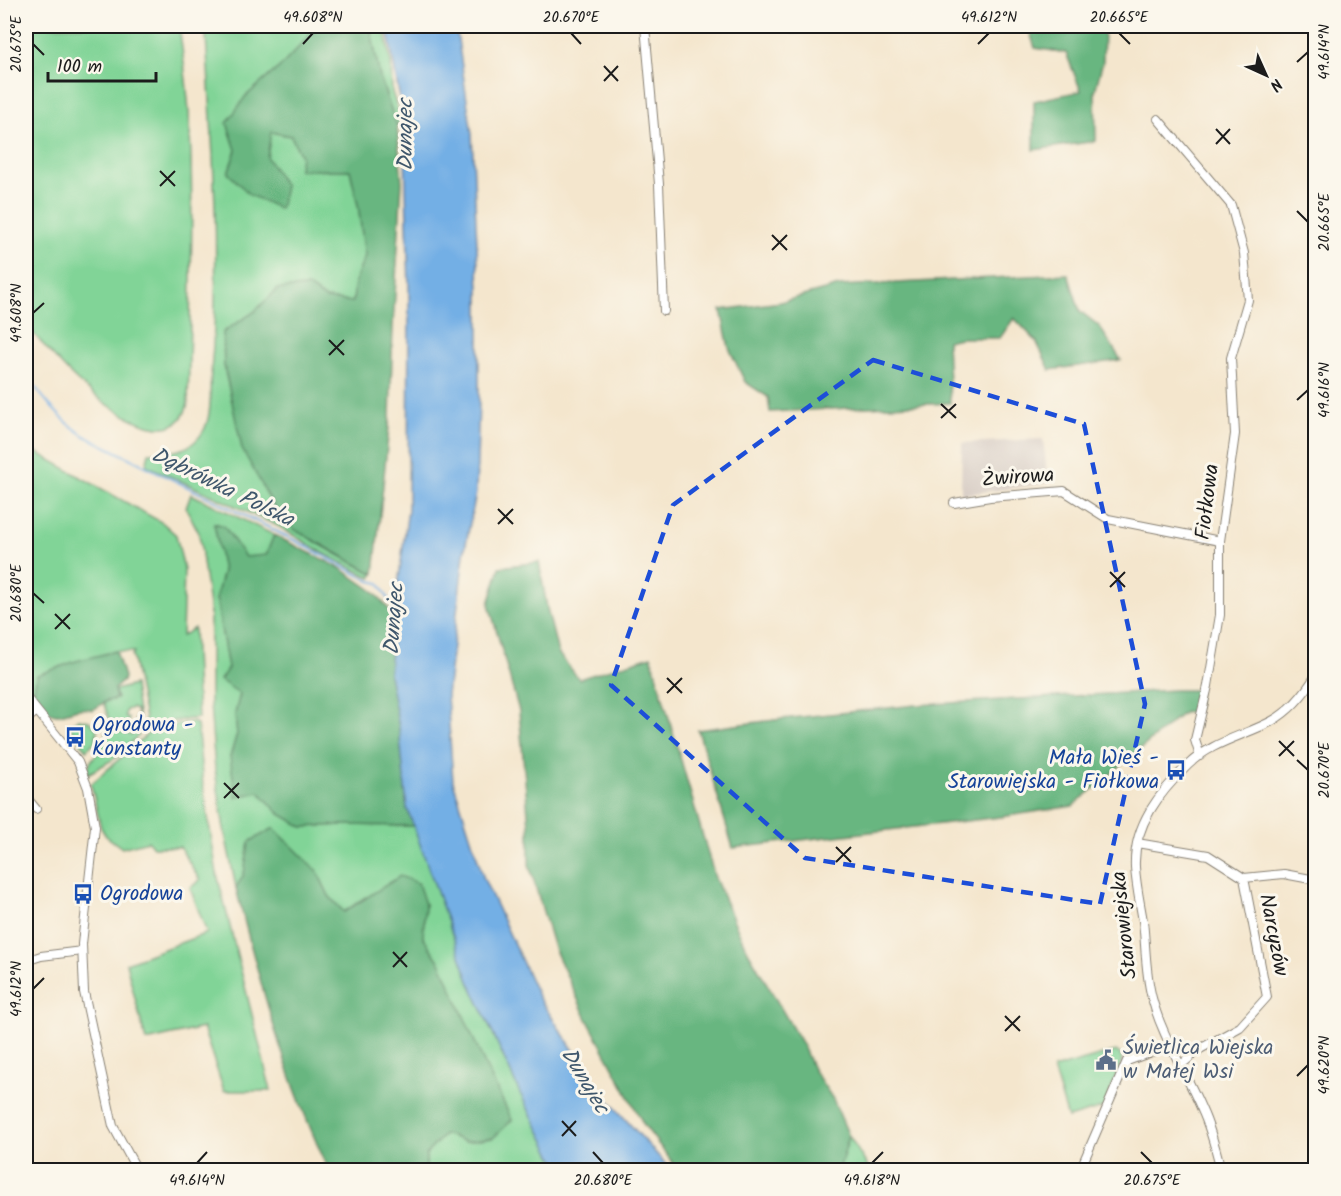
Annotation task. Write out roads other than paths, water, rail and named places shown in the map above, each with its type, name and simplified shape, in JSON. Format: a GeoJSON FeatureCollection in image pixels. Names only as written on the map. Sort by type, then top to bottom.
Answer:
{"type":"FeatureCollection","features":[{"type":"Feature","properties":{"kind":"street"},"geometry":{"type":"LineString","coordinates":[[645,26],[659,184],[663,311]]}},
{"type":"Feature","properties":{"kind":"street","name":"Fiołkowa"},"geometry":{"type":"LineString","coordinates":[[1158,119],[1231,205],[1244,253],[1248,300],[1231,358],[1235,434],[1220,541],[1220,615],[1208,686],[1195,740],[1200,756]]}},
{"type":"Feature","properties":{"kind":"street","name":"Żwirowa"},"geometry":{"type":"LineString","coordinates":[[954,503],[990,497],[1064,491],[1108,519],[1220,541]]}},
{"type":"Feature","properties":{"kind":"street","name":"Starowiejska"},"geometry":{"type":"LineString","coordinates":[[1221,1170],[1203,1111],[1171,1045],[1152,998],[1147,974],[1143,921],[1135,865],[1137,843],[1152,807],[1174,779],[1200,756],[1224,741],[1281,716],[1293,705],[1316,675]]}},
{"type":"Feature","properties":{"kind":"street"},"geometry":{"type":"LineString","coordinates":[[26,697],[78,762],[86,780],[95,827],[82,951],[84,992],[113,1126],[137,1170]]}},
{"type":"Feature","properties":{"kind":"street"},"geometry":{"type":"LineString","coordinates":[[26,720],[37,711]]}},
{"type":"Feature","properties":{"kind":"street"},"geometry":{"type":"LineString","coordinates":[[26,797],[36,809]]}},
{"type":"Feature","properties":{"kind":"street"},"geometry":{"type":"LineString","coordinates":[[1137,843],[1208,855],[1244,878],[1284,874],[1316,880]]}},
{"type":"Feature","properties":{"kind":"street","name":"Narcyzów"},"geometry":{"type":"LineString","coordinates":[[1181,1065],[1200,1049],[1240,1027],[1267,998],[1244,878]]}},
{"type":"Feature","properties":{"kind":"street"},"geometry":{"type":"LineString","coordinates":[[26,961],[41,956],[82,951]]}},
{"type":"Feature","properties":{"kind":"street"},"geometry":{"type":"LineString","coordinates":[[1080,1170],[1127,1061],[1171,1045]]}},
{"type":"Feature","properties":{"kind":"water","name":"Dunajec"},"geometry":{"type":"Polygon","coordinates":[[[387,26],[456,26],[472,134],[479,289],[479,401],[476,493],[464,554],[447,695],[453,781],[484,879],[539,998],[602,1093],[671,1170],[560,1170],[520,1093],[469,981],[407,808],[399,727],[389,674],[408,509],[409,289],[404,123],[387,26]]]}},
{"type":"Feature","properties":{"kind":"waterway","name":"Dąbrówka Polska"},"geometry":{"type":"LineString","coordinates":[[26,375],[60,416],[85,436],[298,542],[370,581],[379,583],[390,602],[398,607]]}},
{"type":"Feature","properties":{"kind":"place","name":"Ogrodowa - Konstanty"},"geometry":{"type":"Point","coordinates":[75,737]}},
{"type":"Feature","properties":{"kind":"place","name":"Mała Wieś - Starowiejska - Fiołkowa"},"geometry":{"type":"Point","coordinates":[1176,770]}},
{"type":"Feature","properties":{"kind":"place","name":"Ogrodowa"},"geometry":{"type":"Point","coordinates":[83,894]}},
{"type":"Feature","properties":{"kind":"place","name":"Świetlica Wiejska w Małej Wsi"},"geometry":{"type":"Point","coordinates":[1106,1060]}}]}
